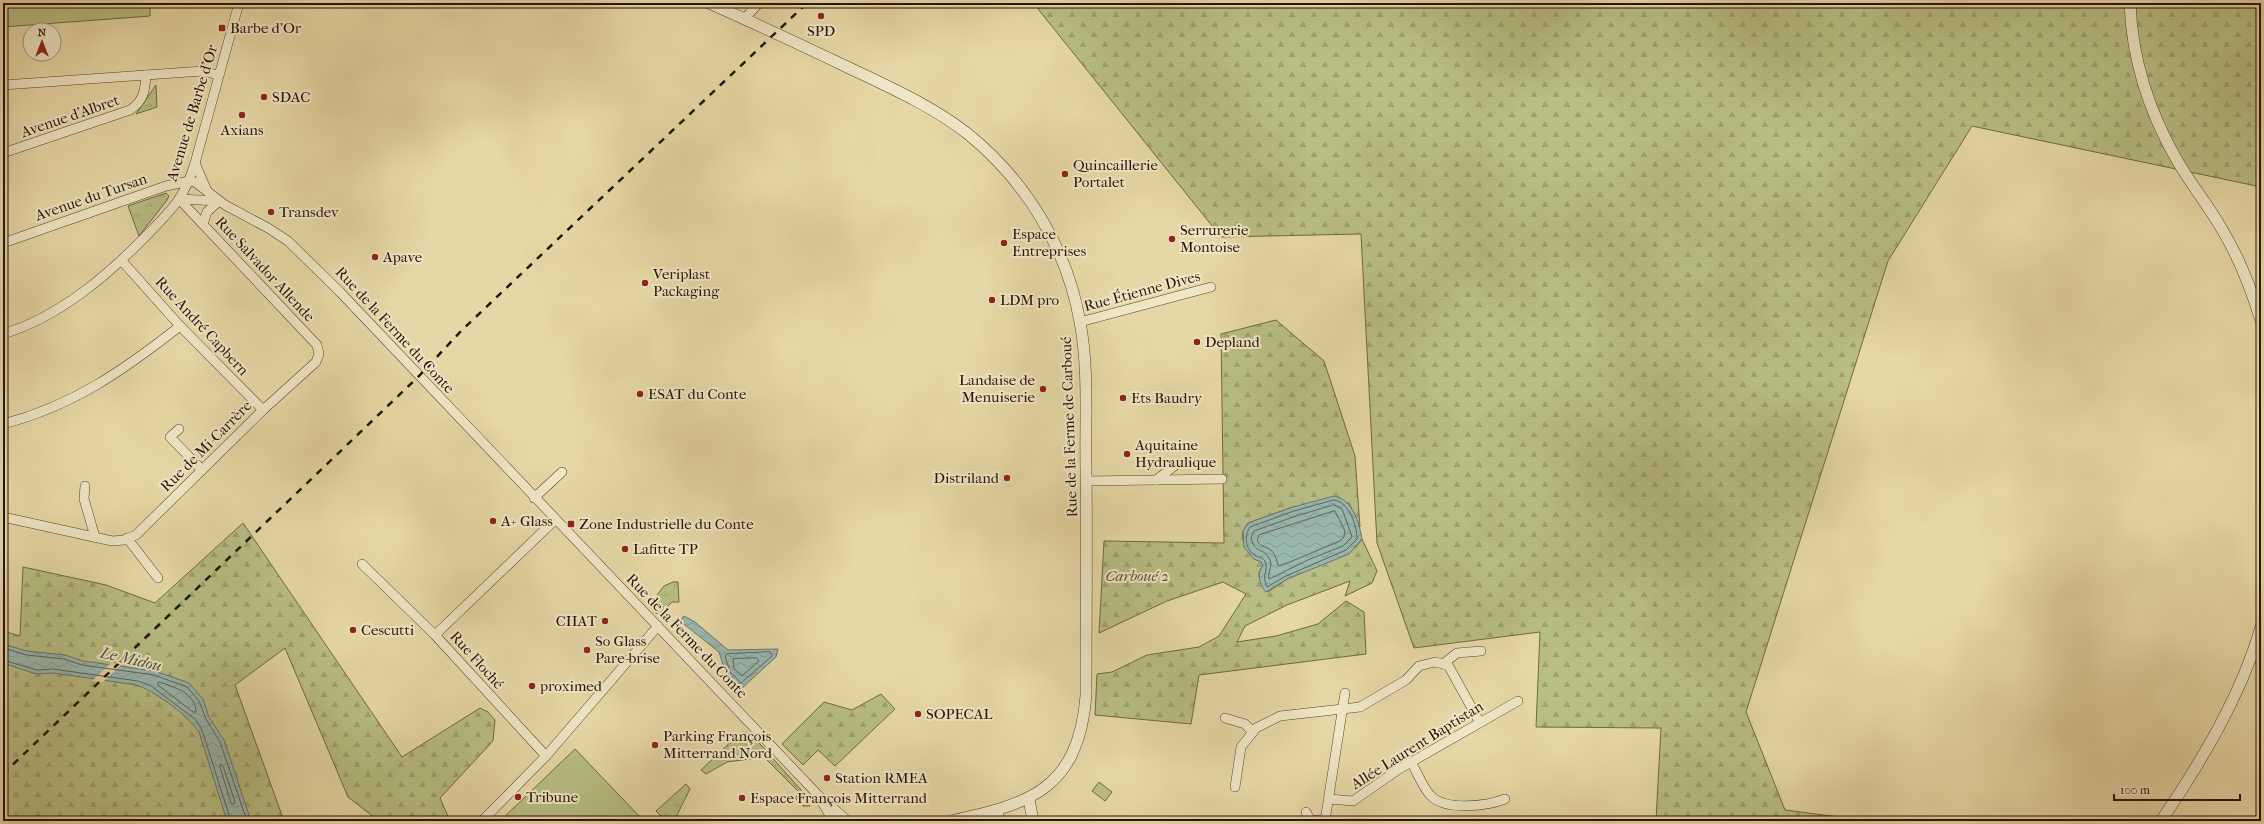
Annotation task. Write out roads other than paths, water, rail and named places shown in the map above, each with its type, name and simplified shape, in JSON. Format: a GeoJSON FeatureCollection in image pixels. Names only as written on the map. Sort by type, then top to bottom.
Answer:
{"type":"FeatureCollection","features":[{"type":"Feature","properties":{"kind":"street","name":"Avenue de Barbe d'Or"},"geometry":{"type":"LineString","coordinates":[[3,334],[37,320],[71,300],[122,261],[179,200],[189,181],[195,163],[239,3]]}},
{"type":"Feature","properties":{"kind":"street","name":"Rue de la Ferme de Carboué"},"geometry":{"type":"LineString","coordinates":[[710,3],[878,81],[933,112],[973,139],[998,162],[1029,198],[1041,217],[1062,259],[1071,282],[1080,322],[1085,375],[1086,481],[1084,714],[1074,749],[1047,787],[998,816],[950,821]]}},
{"type":"Feature","properties":{"kind":"street"},"geometry":{"type":"LineString","coordinates":[[744,19],[759,3]]}},
{"type":"Feature","properties":{"kind":"street"},"geometry":{"type":"LineString","coordinates":[[2130,3],[2134,44],[2151,106],[2164,137],[2221,227],[2251,290],[2261,321]]}},
{"type":"Feature","properties":{"kind":"street"},"geometry":{"type":"LineString","coordinates":[[3,85],[203,71],[218,75]]}},
{"type":"Feature","properties":{"kind":"street","name":"Avenue d'Albret"},"geometry":{"type":"LineString","coordinates":[[3,153],[130,110],[141,100],[144,93],[146,75]]}},
{"type":"Feature","properties":{"kind":"street"},"geometry":{"type":"LineString","coordinates":[[195,163],[208,193]]}},
{"type":"Feature","properties":{"kind":"street","name":"Rue de la Ferme du Conte"},"geometry":{"type":"LineString","coordinates":[[189,181],[196,182],[219,201],[268,228],[288,241],[310,260],[534,498],[818,795],[848,821]]}},
{"type":"Feature","properties":{"kind":"street","name":"Avenue du Tursan"},"geometry":{"type":"LineString","coordinates":[[3,243],[166,186],[189,181]]}},
{"type":"Feature","properties":{"kind":"street","name":"Rue de la Ferme du Conte"},"geometry":{"type":"LineString","coordinates":[[179,200],[219,201]]}},
{"type":"Feature","properties":{"kind":"street","name":"Rue Salvador Allende"},"geometry":{"type":"LineString","coordinates":[[179,200],[317,345],[319,354],[316,362]]}},
{"type":"Feature","properties":{"kind":"street"},"geometry":{"type":"LineString","coordinates":[[203,224],[207,212],[219,201]]}},
{"type":"Feature","properties":{"kind":"street","name":"Rue André Capbern"},"geometry":{"type":"LineString","coordinates":[[122,261],[180,326],[263,410]]}},
{"type":"Feature","properties":{"kind":"street","name":"Rue Étienne Dives"},"geometry":{"type":"LineString","coordinates":[[1080,322],[1211,287]]}},
{"type":"Feature","properties":{"kind":"street"},"geometry":{"type":"LineString","coordinates":[[3,424],[49,409],[93,388],[132,364],[180,326]]}},
{"type":"Feature","properties":{"kind":"street","name":"Rue de Mi-Carrère"},"geometry":{"type":"LineString","coordinates":[[95,537],[112,541],[136,535],[263,410],[316,362]]}},
{"type":"Feature","properties":{"kind":"street"},"geometry":{"type":"LineString","coordinates":[[178,429],[170,437],[202,470]]}},
{"type":"Feature","properties":{"kind":"street"},"geometry":{"type":"LineString","coordinates":[[1156,480],[1177,464]]}},
{"type":"Feature","properties":{"kind":"street"},"geometry":{"type":"LineString","coordinates":[[534,498],[562,472]]}},
{"type":"Feature","properties":{"kind":"street"},"geometry":{"type":"LineString","coordinates":[[1086,481],[1222,479]]}},
{"type":"Feature","properties":{"kind":"street"},"geometry":{"type":"LineString","coordinates":[[3,517],[95,537],[84,499],[85,486]]}},
{"type":"Feature","properties":{"kind":"street","name":"Rue Floché"},"geometry":{"type":"LineString","coordinates":[[546,756],[435,635],[555,520]]}},
{"type":"Feature","properties":{"kind":"street"},"geometry":{"type":"LineString","coordinates":[[127,538],[158,578]]}},
{"type":"Feature","properties":{"kind":"street"},"geometry":{"type":"LineString","coordinates":[[362,564],[435,635]]}},
{"type":"Feature","properties":{"kind":"street"},"geometry":{"type":"LineString","coordinates":[[482,821],[546,756],[658,626]]}},
{"type":"Feature","properties":{"kind":"street"},"geometry":{"type":"LineString","coordinates":[[2161,821],[2178,796],[2228,707],[2246,670],[2261,627]]}},
{"type":"Feature","properties":{"kind":"street"},"geometry":{"type":"LineString","coordinates":[[1443,664],[1457,653],[1481,651]]}},
{"type":"Feature","properties":{"kind":"street"},"geometry":{"type":"LineString","coordinates":[[1236,787],[1241,747],[1256,728],[1280,716],[1360,707],[1406,680],[1419,666],[1435,662],[1448,665],[1479,721]]}},
{"type":"Feature","properties":{"kind":"street"},"geometry":{"type":"LineString","coordinates":[[1306,812],[1311,821],[1326,820],[1344,710],[1345,693]]}},
{"type":"Feature","properties":{"kind":"street","name":"Allée Laurent Baptistan"},"geometry":{"type":"LineString","coordinates":[[1329,799],[1353,801],[1411,762],[1479,721],[1518,701]]}},
{"type":"Feature","properties":{"kind":"street"},"geometry":{"type":"LineString","coordinates":[[1225,718],[1245,724],[1253,732]]}},
{"type":"Feature","properties":{"kind":"street"},"geometry":{"type":"LineString","coordinates":[[1411,762],[1431,796],[1444,804],[1491,805],[1505,799]]}},
{"type":"Feature","properties":{"kind":"street","name":"Rue de la Ferme du Conte"},"geometry":{"type":"LineString","coordinates":[[818,795],[833,821]]}},
{"type":"Feature","properties":{"kind":"street"},"geometry":{"type":"LineString","coordinates":[[1029,799],[1033,821]]}},
{"type":"Feature","properties":{"kind":"water"},"geometry":{"type":"Polygon","coordinates":[[[1334,496],[1341,498],[1346,502],[1354,513],[1362,539],[1349,554],[1287,579],[1266,592],[1262,586],[1259,576],[1263,566],[1261,562],[1254,559],[1244,547],[1243,531],[1248,523],[1293,507],[1334,496]]]}},
{"type":"Feature","properties":{"kind":"water"},"geometry":{"type":"Polygon","coordinates":[[[684,616],[695,622],[728,650],[778,649],[776,657],[741,689],[726,674],[719,652],[680,621],[684,616]]]}},
{"type":"Feature","properties":{"kind":"water"},"geometry":{"type":"Polygon","coordinates":[[[3,644],[27,651],[65,655],[83,661],[155,671],[189,683],[203,699],[209,717],[224,740],[251,821],[227,821],[199,732],[179,711],[171,705],[154,693],[137,685],[53,673],[36,674],[3,663],[3,644]]]}},
{"type":"Feature","properties":{"kind":"railway"},"geometry":{"type":"LineString","coordinates":[[3,774],[419,376],[462,330],[807,3]]}},
{"type":"Feature","properties":{"kind":"place","name":"SPD"},"geometry":{"type":"Point","coordinates":[821,16]}},
{"type":"Feature","properties":{"kind":"place","name":"Barbe d'Or"},"geometry":{"type":"Point","coordinates":[222,28]}},
{"type":"Feature","properties":{"kind":"place","name":"SDAC"},"geometry":{"type":"Point","coordinates":[264,97]}},
{"type":"Feature","properties":{"kind":"place","name":"Axians"},"geometry":{"type":"Point","coordinates":[242,115]}},
{"type":"Feature","properties":{"kind":"place","name":"Quincaillerie Portalet"},"geometry":{"type":"Point","coordinates":[1065,174]}},
{"type":"Feature","properties":{"kind":"place","name":"Transdev"},"geometry":{"type":"Point","coordinates":[271,212]}},
{"type":"Feature","properties":{"kind":"place","name":"Serrurerie Montoise"},"geometry":{"type":"Point","coordinates":[1172,239]}},
{"type":"Feature","properties":{"kind":"place","name":"Espace Entreprises"},"geometry":{"type":"Point","coordinates":[1004,243]}},
{"type":"Feature","properties":{"kind":"place","name":"Apave"},"geometry":{"type":"Point","coordinates":[375,257]}},
{"type":"Feature","properties":{"kind":"place","name":"Veriplast Packaging"},"geometry":{"type":"Point","coordinates":[645,283]}},
{"type":"Feature","properties":{"kind":"place","name":"LDM pro"},"geometry":{"type":"Point","coordinates":[992,300]}},
{"type":"Feature","properties":{"kind":"place","name":"Depland"},"geometry":{"type":"Point","coordinates":[1197,342]}},
{"type":"Feature","properties":{"kind":"place","name":"Landaise de Menuiserie"},"geometry":{"type":"Point","coordinates":[1043,389]}},
{"type":"Feature","properties":{"kind":"place","name":"ESAT du Conte"},"geometry":{"type":"Point","coordinates":[640,394]}},
{"type":"Feature","properties":{"kind":"place","name":"Ets Baudry"},"geometry":{"type":"Point","coordinates":[1123,398]}},
{"type":"Feature","properties":{"kind":"place","name":"Aquitaine Hydraulique"},"geometry":{"type":"Point","coordinates":[1127,454]}},
{"type":"Feature","properties":{"kind":"place","name":"Distriland"},"geometry":{"type":"Point","coordinates":[1007,478]}},
{"type":"Feature","properties":{"kind":"place","name":"A+ Glass"},"geometry":{"type":"Point","coordinates":[493,521]}},
{"type":"Feature","properties":{"kind":"place","name":"Zone Industrielle du Conte"},"geometry":{"type":"Point","coordinates":[571,524]}},
{"type":"Feature","properties":{"kind":"place","name":"Lafitte TP"},"geometry":{"type":"Point","coordinates":[625,549]}},
{"type":"Feature","properties":{"kind":"place","name":"CIIAT"},"geometry":{"type":"Point","coordinates":[605,621]}},
{"type":"Feature","properties":{"kind":"place","name":"Cescutti"},"geometry":{"type":"Point","coordinates":[353,630]}},
{"type":"Feature","properties":{"kind":"place","name":"So Glass Pare-brise"},"geometry":{"type":"Point","coordinates":[587,650]}},
{"type":"Feature","properties":{"kind":"place","name":"proximed"},"geometry":{"type":"Point","coordinates":[532,686]}},
{"type":"Feature","properties":{"kind":"place","name":"SOPECAL"},"geometry":{"type":"Point","coordinates":[918,714]}},
{"type":"Feature","properties":{"kind":"place","name":"Parking François Mitterrand Nord"},"geometry":{"type":"Point","coordinates":[655,745]}},
{"type":"Feature","properties":{"kind":"place","name":"Station RMEA"},"geometry":{"type":"Point","coordinates":[827,778]}},
{"type":"Feature","properties":{"kind":"place","name":"Tribune"},"geometry":{"type":"Point","coordinates":[518,797]}},
{"type":"Feature","properties":{"kind":"place","name":"Espace François Mitterrand"},"geometry":{"type":"Point","coordinates":[742,798]}},
{"type":"Feature","properties":{"kind":"park label","name":"Carboué 2"},"geometry":{"type":"Point","coordinates":[1137,576]}},
{"type":"Feature","properties":{"kind":"water label","name":"Le Midou"},"geometry":{"type":"Point","coordinates":[131,659]}}]}
